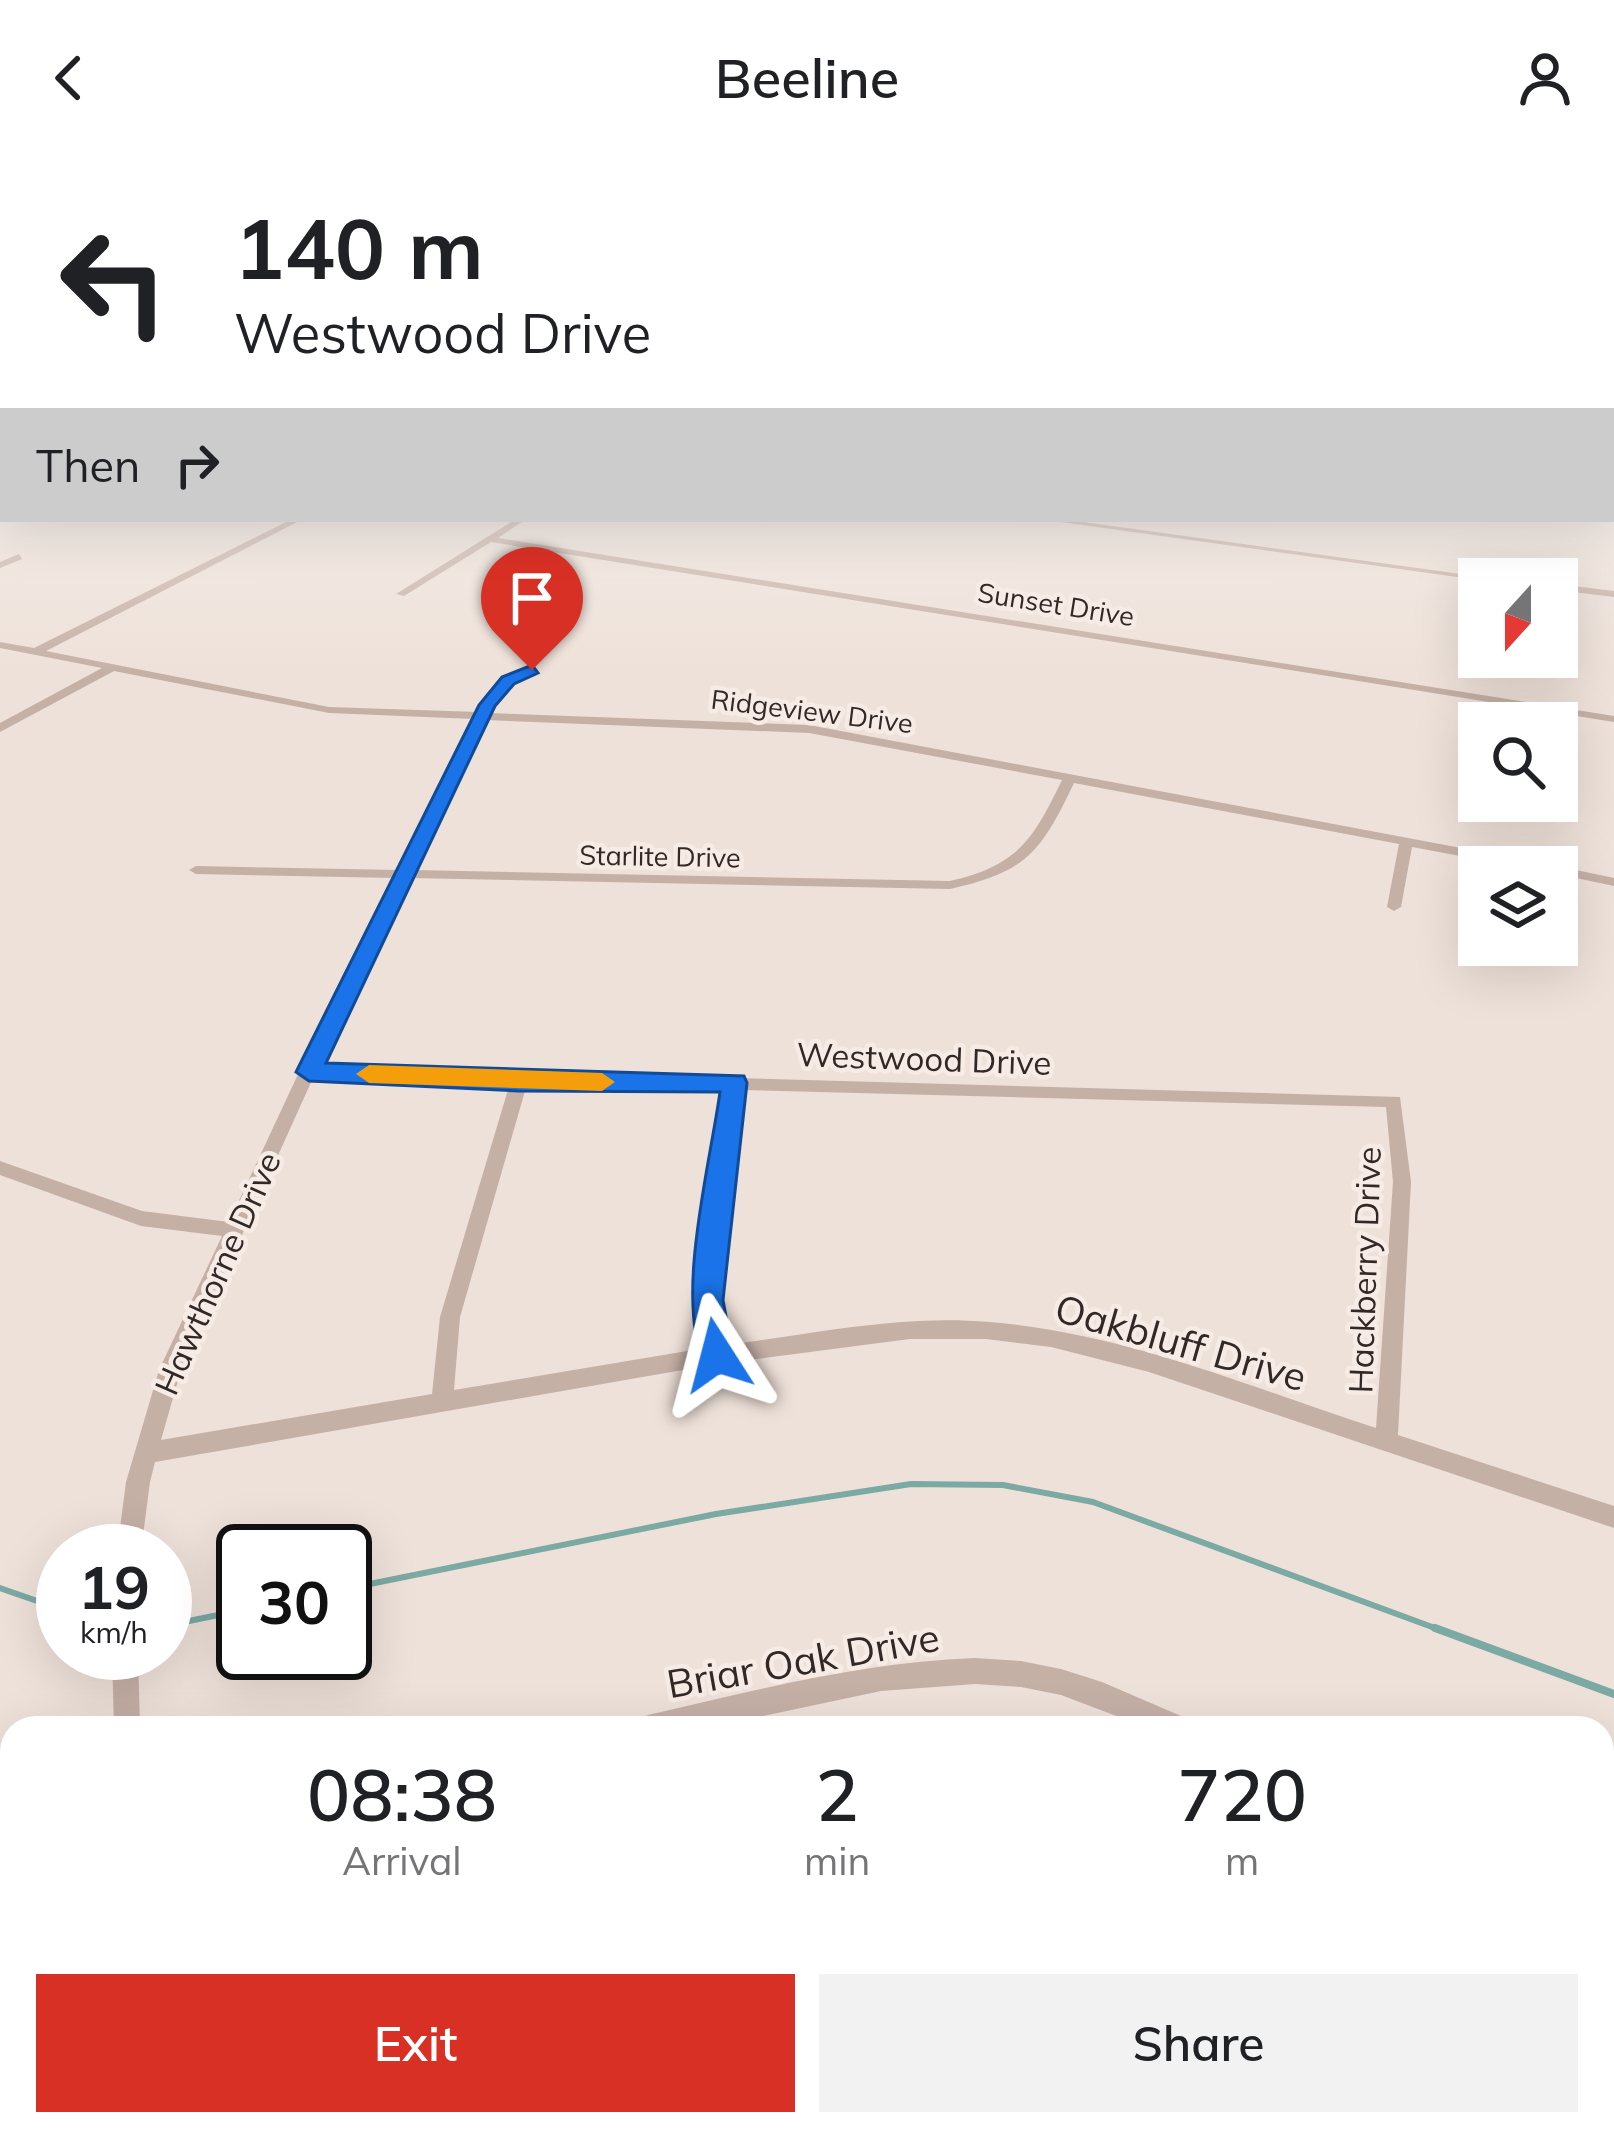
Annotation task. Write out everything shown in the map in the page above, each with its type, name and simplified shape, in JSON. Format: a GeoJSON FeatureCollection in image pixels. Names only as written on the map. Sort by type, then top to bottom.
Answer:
{"type":"FeatureCollection","features":[{"type":"Feature","properties":{"kind":"street"},"geometry":{"type":"LineString","coordinates":[[34,652],[293,522]]}},
{"type":"Feature","properties":{"kind":"street"},"geometry":{"type":"LineString","coordinates":[[401,594],[517,522]]}},
{"type":"Feature","properties":{"kind":"street"},"geometry":{"type":"LineString","coordinates":[[1065,522],[1458,574]]}},
{"type":"Feature","properties":{"kind":"street","name":"Sunset Drive"},"geometry":{"type":"LineString","coordinates":[[490,538],[1614,719]]}},
{"type":"Feature","properties":{"kind":"street"},"geometry":{"type":"LineString","coordinates":[[0,565],[19,557]]}},
{"type":"Feature","properties":{"kind":"street"},"geometry":{"type":"LineString","coordinates":[[1578,590],[1614,594]]}},
{"type":"Feature","properties":{"kind":"street","name":"Ridgeview Drive"},"geometry":{"type":"LineString","coordinates":[[0,645],[310,708],[772,725],[1458,850]]}},
{"type":"Feature","properties":{"kind":"street"},"geometry":{"type":"LineString","coordinates":[[0,728],[111,668]]}},
{"type":"Feature","properties":{"kind":"street","name":"Hawthorne Drive"},"geometry":{"type":"LineString","coordinates":[[133,1524],[146,1453],[170,1370],[232,1230],[482,717],[498,689],[532,670]]}},
{"type":"Feature","properties":{"kind":"street","name":"Starlite Drive"},"geometry":{"type":"LineString","coordinates":[[196,870],[950,885],[994,874],[1030,854],[1070,778]]}},
{"type":"Feature","properties":{"kind":"street"},"geometry":{"type":"LineString","coordinates":[[1394,907],[1406,840]]}},
{"type":"Feature","properties":{"kind":"street"},"geometry":{"type":"LineString","coordinates":[[1578,874],[1614,882]]}},
{"type":"Feature","properties":{"kind":"street","name":"Westwood Drive"},"geometry":{"type":"LineString","coordinates":[[309,1072],[518,1082],[734,1083],[1394,1101]]}},
{"type":"Feature","properties":{"kind":"street"},"geometry":{"type":"LineString","coordinates":[[442,1404],[450,1317],[518,1082]]}},
{"type":"Feature","properties":{"kind":"street"},"geometry":{"type":"LineString","coordinates":[[717,1355],[707,1300],[734,1083]]}},
{"type":"Feature","properties":{"kind":"street","name":"Hackberry Drive"},"geometry":{"type":"LineString","coordinates":[[1386,1443],[1402,1182],[1394,1101]]}},
{"type":"Feature","properties":{"kind":"street"},"geometry":{"type":"LineString","coordinates":[[0,1168],[141,1218],[232,1230]]}},
{"type":"Feature","properties":{"kind":"street","name":"Oakbluff Drive"},"geometry":{"type":"LineString","coordinates":[[146,1453],[717,1355],[910,1330],[1051,1338],[1149,1363],[1614,1517]]}},
{"type":"Feature","properties":{"kind":"street","name":"Briar Oak Drive"},"geometry":{"type":"LineString","coordinates":[[703,1716],[851,1684],[962,1670],[1027,1674],[1145,1716]]}},
{"type":"Feature","properties":{"kind":"street"},"geometry":{"type":"LineString","coordinates":[[125,1680],[127,1716]]}},
{"type":"Feature","properties":{"kind":"waterway"},"geometry":{"type":"LineString","coordinates":[[372,1584],[716,1514],[911,1484],[1003,1485],[1093,1502],[1443,1631]]}},
{"type":"Feature","properties":{"kind":"waterway"},"geometry":{"type":"LineString","coordinates":[[0,1588],[36,1601]]}},
{"type":"Feature","properties":{"kind":"waterway"},"geometry":{"type":"LineString","coordinates":[[192,1620],[216,1615]]}},
{"type":"Feature","properties":{"kind":"waterway"},"geometry":{"type":"LineString","coordinates":[[1435,1628],[1614,1694]]}},
{"type":"Feature","properties":{"kind":"slow traffic"},"geometry":{"type":"LineString","coordinates":[[369,1074],[602,1082]]}},
{"type":"Feature","properties":{"kind":"route"},"geometry":{"type":"LineString","coordinates":[[532,670],[508,680],[487,705],[309,1072],[518,1082],[734,1083],[707,1300],[717,1355]]}}]}
